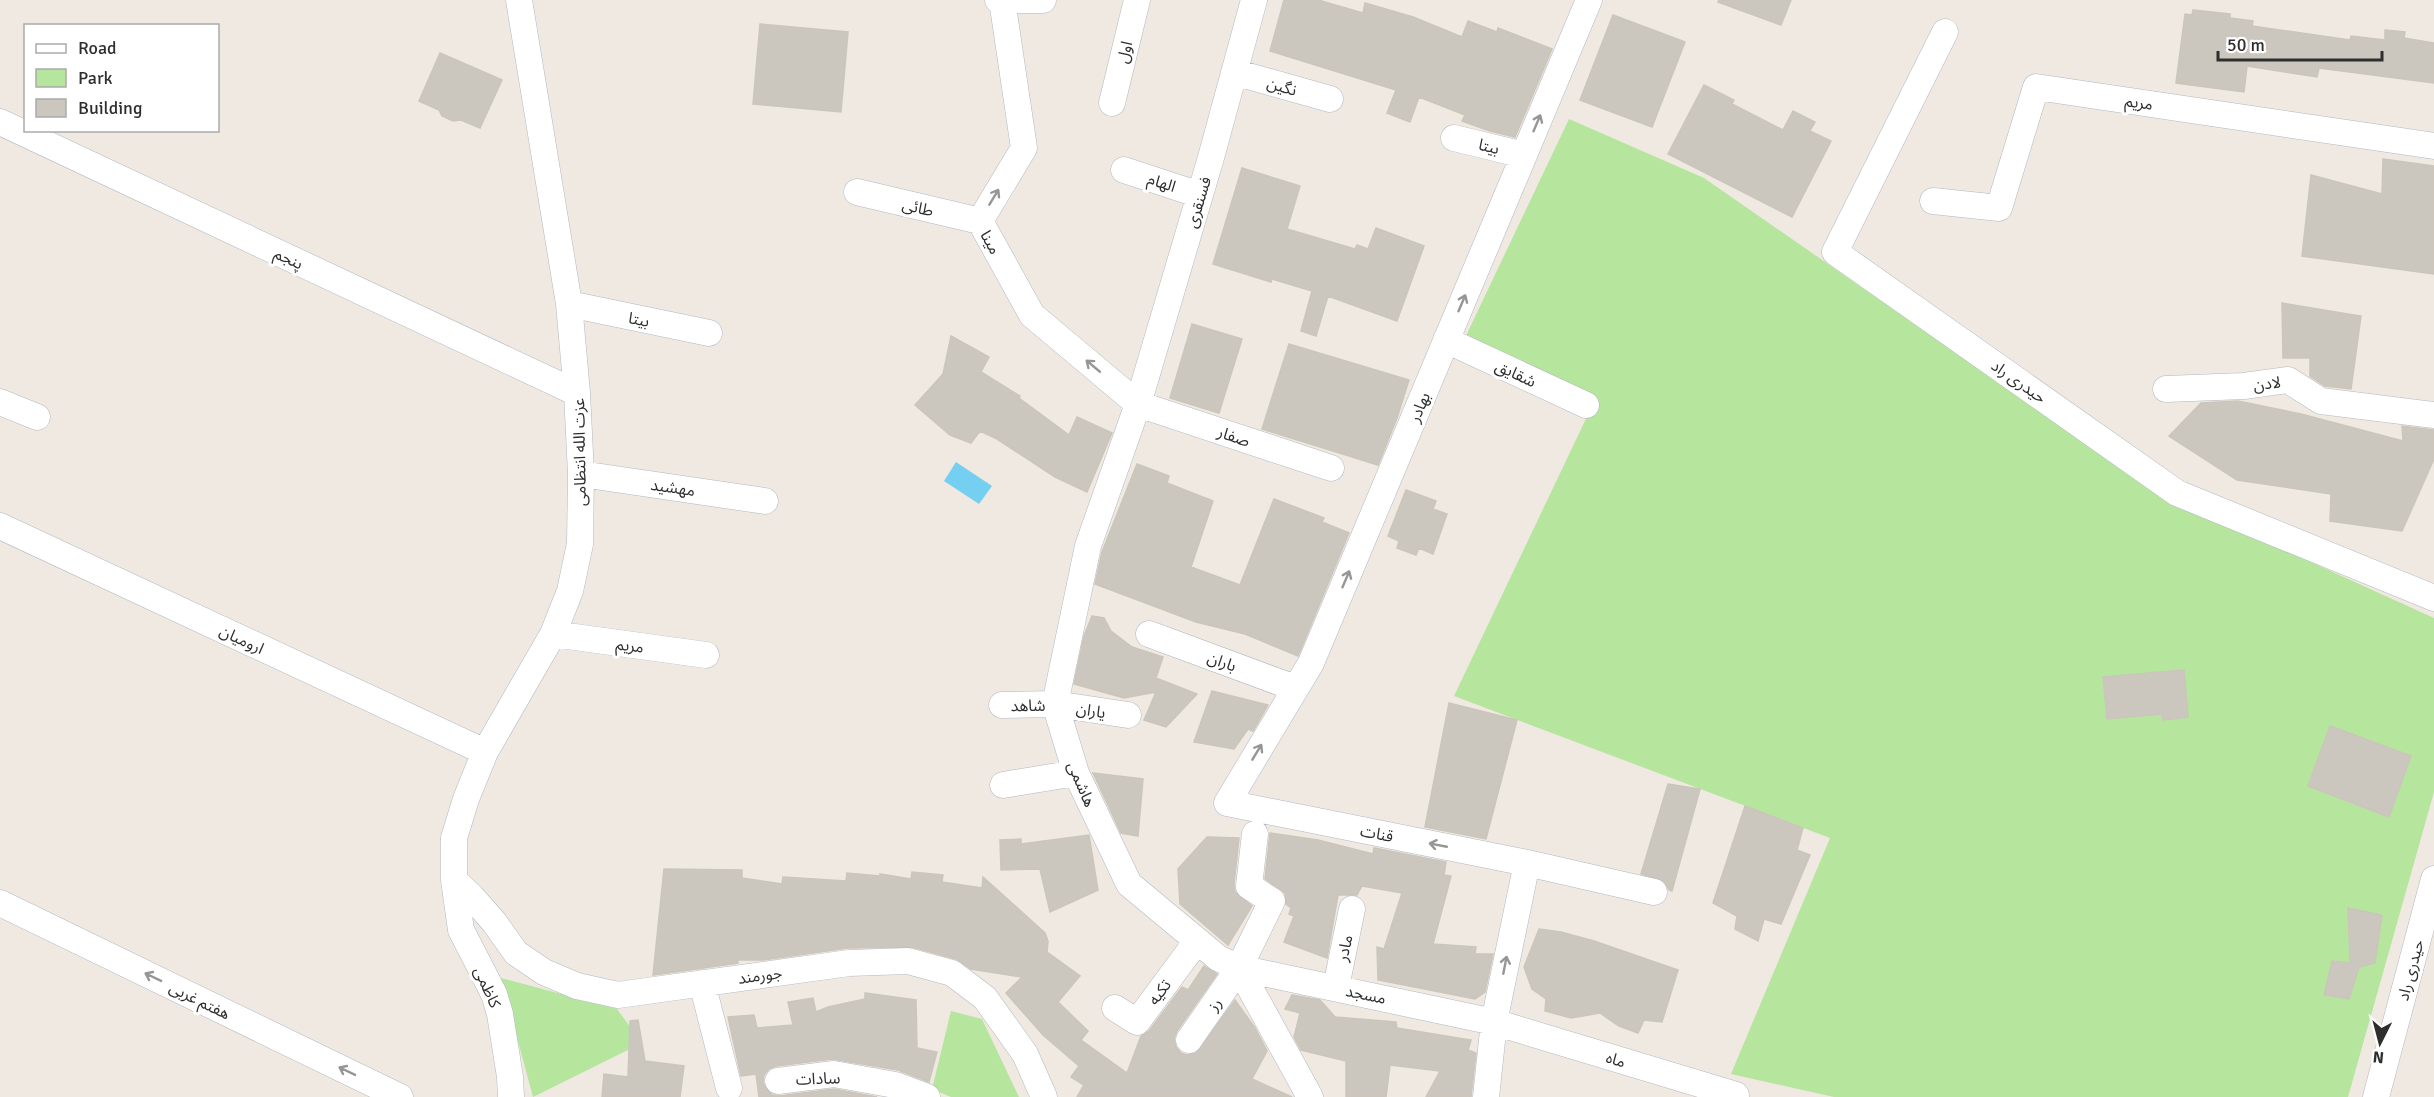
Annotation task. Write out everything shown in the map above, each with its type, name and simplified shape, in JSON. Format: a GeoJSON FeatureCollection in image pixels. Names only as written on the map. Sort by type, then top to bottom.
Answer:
{"type":"FeatureCollection","features":[{"type":"Feature","properties":{"kind":"street","name":"عزت الله انتظامی"},"geometry":{"type":"LineString","coordinates":[[454,880],[454,838],[466,799],[484,752],[553,634],[570,591],[580,544],[581,474],[569,304],[519,0]]}},
{"type":"Feature","properties":{"kind":"street"},"geometry":{"type":"LineString","coordinates":[[1000,0],[1043,0]]}},
{"type":"Feature","properties":{"kind":"street","name":"مینا"},"geometry":{"type":"LineString","coordinates":[[1000,0],[1024,148],[980,221],[1032,315],[1138,404]]}},
{"type":"Feature","properties":{"kind":"street","name":"اول"},"geometry":{"type":"LineString","coordinates":[[1112,103],[1137,0]]}},
{"type":"Feature","properties":{"kind":"street","name":"فسنقری"},"geometry":{"type":"LineString","coordinates":[[1138,404],[1200,195],[1254,0]]}},
{"type":"Feature","properties":{"kind":"street","name":"بهادر"},"geometry":{"type":"LineString","coordinates":[[1227,802],[1311,663],[1589,0]]}},
{"type":"Feature","properties":{"kind":"street","name":"حیدری راد"},"geometry":{"type":"LineString","coordinates":[[1945,32],[1835,252],[2177,493],[2434,598]]}},
{"type":"Feature","properties":{"kind":"street","name":"نگین"},"geometry":{"type":"LineString","coordinates":[[1234,72],[1330,99]]}},
{"type":"Feature","properties":{"kind":"street","name":"مریم"},"geometry":{"type":"LineString","coordinates":[[1933,201],[1999,208],[2036,87],[2434,146]]}},
{"type":"Feature","properties":{"kind":"street","name":"پنجم"},"geometry":{"type":"LineString","coordinates":[[0,122],[577,393]]}},
{"type":"Feature","properties":{"kind":"street","name":"بیتا"},"geometry":{"type":"LineString","coordinates":[[1454,138],[1524,155]]}},
{"type":"Feature","properties":{"kind":"street","name":"الهام"},"geometry":{"type":"LineString","coordinates":[[1124,170],[1200,195]]}},
{"type":"Feature","properties":{"kind":"street","name":"طائی"},"geometry":{"type":"LineString","coordinates":[[857,192],[980,221]]}},
{"type":"Feature","properties":{"kind":"street","name":"بیتا"},"geometry":{"type":"LineString","coordinates":[[569,304],[709,333]]}},
{"type":"Feature","properties":{"kind":"street","name":"شقایق"},"geometry":{"type":"LineString","coordinates":[[1446,340],[1586,405]]}},
{"type":"Feature","properties":{"kind":"street","name":"لادن"},"geometry":{"type":"LineString","coordinates":[[2166,390],[2244,386],[2288,380],[2321,401],[2434,415]]}},
{"type":"Feature","properties":{"kind":"street"},"geometry":{"type":"LineString","coordinates":[[0,402],[36,417]]}},
{"type":"Feature","properties":{"kind":"street","name":"صفار"},"geometry":{"type":"LineString","coordinates":[[1138,404],[1331,468]]}},
{"type":"Feature","properties":{"kind":"street","name":"هاشمی"},"geometry":{"type":"LineString","coordinates":[[1138,404],[1088,546],[1055,704],[1076,773],[1129,884],[1218,958],[1239,968]]}},
{"type":"Feature","properties":{"kind":"street","name":"مهشید"},"geometry":{"type":"LineString","coordinates":[[581,474],[765,501]]}},
{"type":"Feature","properties":{"kind":"street","name":"ارومیان"},"geometry":{"type":"LineString","coordinates":[[0,526],[484,752]]}},
{"type":"Feature","properties":{"kind":"street","name":"مریم"},"geometry":{"type":"LineString","coordinates":[[553,634],[706,655]]}},
{"type":"Feature","properties":{"kind":"street","name":"باران"},"geometry":{"type":"LineString","coordinates":[[1149,634],[1295,688]]}},
{"type":"Feature","properties":{"kind":"street","name":"شاهد"},"geometry":{"type":"LineString","coordinates":[[1002,705],[1055,704]]}},
{"type":"Feature","properties":{"kind":"street","name":"یاران"},"geometry":{"type":"LineString","coordinates":[[1055,704],[1128,715]]}},
{"type":"Feature","properties":{"kind":"street"},"geometry":{"type":"LineString","coordinates":[[1004,784],[1076,773]]}},
{"type":"Feature","properties":{"kind":"street","name":"قنات"},"geometry":{"type":"LineString","coordinates":[[1227,802],[1527,863],[1654,892]]}},
{"type":"Feature","properties":{"kind":"street","name":"رز"},"geometry":{"type":"LineString","coordinates":[[1189,1040],[1239,968],[1272,901],[1249,886],[1255,834]]}},
{"type":"Feature","properties":{"kind":"street"},"geometry":{"type":"LineString","coordinates":[[1486,1097],[1494,1022],[1527,863]]}},
{"type":"Feature","properties":{"kind":"street","name":"حیدری راد"},"geometry":{"type":"LineString","coordinates":[[2376,1097],[2434,879]]}},
{"type":"Feature","properties":{"kind":"street","name":"جورمند"},"geometry":{"type":"LineString","coordinates":[[454,880],[486,913],[516,953],[544,972],[577,986],[618,995],[849,963],[908,961],[952,973],[985,998],[1025,1054],[1044,1097]]}},
{"type":"Feature","properties":{"kind":"street","name":"کاظمی"},"geometry":{"type":"LineString","coordinates":[[454,880],[461,930],[494,994],[500,1014],[511,1097]]}},
{"type":"Feature","properties":{"kind":"street","name":"هفتم غربی"},"geometry":{"type":"LineString","coordinates":[[0,903],[400,1097]]}},
{"type":"Feature","properties":{"kind":"street","name":"مادر"},"geometry":{"type":"LineString","coordinates":[[1336,987],[1352,909]]}},
{"type":"Feature","properties":{"kind":"street","name":"تکیه"},"geometry":{"type":"LineString","coordinates":[[1115,1008],[1137,1023],[1197,941]]}},
{"type":"Feature","properties":{"kind":"street"},"geometry":{"type":"LineString","coordinates":[[1239,968],[1310,1097]]}},
{"type":"Feature","properties":{"kind":"street","name":"مسجد"},"geometry":{"type":"LineString","coordinates":[[1239,968],[1494,1022]]}},
{"type":"Feature","properties":{"kind":"street"},"geometry":{"type":"LineString","coordinates":[[702,983],[729,1088]]}},
{"type":"Feature","properties":{"kind":"street","name":"ماه"},"geometry":{"type":"LineString","coordinates":[[1494,1022],[1736,1095],[1736,1097]]}},
{"type":"Feature","properties":{"kind":"street","name":"سادات"},"geometry":{"type":"LineString","coordinates":[[778,1081],[834,1074],[895,1086],[927,1097]]}},
{"type":"Feature","properties":{"kind":"green space"},"geometry":{"type":"Polygon","coordinates":[[[1569,119],[1704,178],[2155,491],[2434,618],[2434,792],[2348,1097],[1834,1097],[1731,1074],[1830,838],[1454,696],[1593,404],[1463,342],[1569,119]]]}},
{"type":"Feature","properties":{"kind":"green space"},"geometry":{"type":"Polygon","coordinates":[[[501,978],[617,1009],[642,1043],[533,1097],[501,978]]]}},
{"type":"Feature","properties":{"kind":"green space"},"geometry":{"type":"Polygon","coordinates":[[[951,1011],[982,1019],[1019,1097],[951,1097],[932,1089],[951,1011]]]}},
{"type":"Feature","properties":{"kind":"water"},"geometry":{"type":"Polygon","coordinates":[[[956,462],[992,486],[979,504],[944,481],[956,462]]]}},
{"type":"Feature","properties":{"kind":"building"},"geometry":{"type":"Polygon","coordinates":[[[1284,0],[1318,0],[1363,13],[1365,3],[1413,17],[1462,37],[1468,21],[1497,32],[1498,28],[1552,49],[1515,137],[1462,121],[1465,115],[1419,97],[1410,122],[1387,113],[1396,90],[1270,51],[1284,0]]]}},
{"type":"Feature","properties":{"kind":"building"},"geometry":{"type":"Polygon","coordinates":[[[1719,0],[1791,0],[1781,25],[1718,2],[1719,0]]]}},
{"type":"Feature","properties":{"kind":"building"},"geometry":{"type":"Polygon","coordinates":[[[2193,10],[2230,14],[2230,18],[2253,21],[2252,26],[2350,40],[2351,36],[2385,40],[2385,30],[2405,32],[2404,38],[2434,43],[2434,83],[2319,68],[2317,77],[2247,66],[2244,92],[2176,83],[2185,14],[2192,15],[2193,10]]]}},
{"type":"Feature","properties":{"kind":"building"},"geometry":{"type":"Polygon","coordinates":[[[1613,15],[1685,42],[1652,127],[1580,100],[1613,15]]]}},
{"type":"Feature","properties":{"kind":"building"},"geometry":{"type":"Polygon","coordinates":[[[760,24],[848,32],[841,112],[753,104],[760,24]]]}},
{"type":"Feature","properties":{"kind":"building"},"geometry":{"type":"Polygon","coordinates":[[[440,53],[502,80],[480,128],[461,120],[453,121],[442,116],[439,110],[419,101],[440,53]]]}},
{"type":"Feature","properties":{"kind":"building"},"geometry":{"type":"Polygon","coordinates":[[[1704,85],[1734,100],[1732,104],[1783,130],[1793,111],[1815,122],[1810,131],[1831,141],[1792,217],[1668,154],[1704,85]]]}},
{"type":"Feature","properties":{"kind":"building"},"geometry":{"type":"Polygon","coordinates":[[[2383,159],[2434,166],[2434,274],[2302,256],[2311,175],[2382,194],[2383,159]]]}},
{"type":"Feature","properties":{"kind":"building"},"geometry":{"type":"Polygon","coordinates":[[[1242,168],[1300,186],[1287,229],[1355,249],[1357,245],[1368,249],[1376,228],[1424,246],[1397,321],[1328,296],[1316,336],[1301,331],[1312,291],[1272,279],[1271,282],[1213,264],[1242,168]]]}},
{"type":"Feature","properties":{"kind":"building"},"geometry":{"type":"Polygon","coordinates":[[[2282,303],[2361,316],[2351,389],[2325,386],[2310,376],[2310,358],[2283,358],[2282,303]]]}},
{"type":"Feature","properties":{"kind":"building"},"geometry":{"type":"Polygon","coordinates":[[[1192,324],[1242,339],[1219,413],[1170,398],[1192,324]]]}},
{"type":"Feature","properties":{"kind":"building"},"geometry":{"type":"Polygon","coordinates":[[[951,336],[989,357],[981,372],[1020,396],[1019,398],[1069,435],[1077,417],[1112,433],[1087,492],[1055,477],[997,439],[980,431],[971,443],[950,435],[915,405],[943,374],[951,336]]]}},
{"type":"Feature","properties":{"kind":"building"},"geometry":{"type":"Polygon","coordinates":[[[1289,344],[1409,380],[1378,465],[1262,429],[1289,344]]]}},
{"type":"Feature","properties":{"kind":"building"},"geometry":{"type":"Polygon","coordinates":[[[2238,401],[2301,414],[2403,441],[2402,426],[2434,430],[2434,459],[2402,531],[2330,521],[2331,494],[2237,480],[2169,436],[2201,403],[2238,401]]]}},
{"type":"Feature","properties":{"kind":"building"},"geometry":{"type":"Polygon","coordinates":[[[1137,464],[1169,476],[1167,483],[1213,501],[1191,567],[1240,585],[1274,499],[1324,518],[1322,522],[1349,533],[1298,656],[1245,634],[1196,622],[1095,584],[1102,552],[1137,464]]]}},
{"type":"Feature","properties":{"kind":"building"},"geometry":{"type":"Polygon","coordinates":[[[1406,490],[1436,501],[1433,509],[1447,514],[1433,554],[1419,548],[1416,555],[1397,548],[1399,541],[1388,536],[1406,490]]]}},
{"type":"Feature","properties":{"kind":"building"},"geometry":{"type":"Polygon","coordinates":[[[1092,616],[1104,618],[1111,631],[1132,647],[1163,657],[1156,678],[1197,694],[1166,727],[1144,720],[1156,692],[1124,698],[1074,684],[1084,636],[1092,616]]]}},
{"type":"Feature","properties":{"kind":"building"},"geometry":{"type":"Polygon","coordinates":[[[2184,670],[2188,717],[2163,720],[2162,714],[2107,719],[2103,677],[2184,670]]]}},
{"type":"Feature","properties":{"kind":"building"},"geometry":{"type":"Polygon","coordinates":[[[1212,691],[1268,705],[1253,731],[1248,729],[1234,749],[1194,742],[1212,691]]]}},
{"type":"Feature","properties":{"kind":"building"},"geometry":{"type":"Polygon","coordinates":[[[1449,703],[1517,720],[1486,839],[1425,827],[1449,703]]]}},
{"type":"Feature","properties":{"kind":"building"},"geometry":{"type":"Polygon","coordinates":[[[2330,726],[2411,756],[2389,817],[2308,786],[2330,726]]]}},
{"type":"Feature","properties":{"kind":"building"},"geometry":{"type":"Polygon","coordinates":[[[1093,773],[1143,779],[1138,836],[1121,833],[1093,773]]]}},
{"type":"Feature","properties":{"kind":"building"},"geometry":{"type":"Polygon","coordinates":[[[1668,784],[1700,789],[1672,891],[1664,881],[1641,874],[1668,784]]]}},
{"type":"Feature","properties":{"kind":"building"},"geometry":{"type":"Polygon","coordinates":[[[1745,806],[1803,828],[1797,850],[1810,855],[1781,924],[1764,919],[1758,941],[1735,929],[1737,916],[1713,903],[1745,806]]]}},
{"type":"Feature","properties":{"kind":"building"},"geometry":{"type":"Polygon","coordinates":[[[1270,833],[1318,840],[1373,854],[1374,848],[1446,862],[1444,875],[1451,876],[1433,944],[1476,947],[1475,954],[1493,954],[1485,992],[1475,999],[1378,980],[1377,947],[1384,949],[1402,893],[1362,886],[1357,895],[1338,895],[1327,958],[1284,942],[1294,916],[1289,914],[1291,908],[1286,904],[1285,893],[1265,879],[1270,833]]]}},
{"type":"Feature","properties":{"kind":"building"},"geometry":{"type":"Polygon","coordinates":[[[1089,835],[1098,890],[1050,912],[1040,869],[1001,870],[1000,840],[1021,839],[1021,844],[1089,835]]]}},
{"type":"Feature","properties":{"kind":"building"},"geometry":{"type":"Polygon","coordinates":[[[1207,837],[1239,838],[1235,892],[1252,906],[1228,945],[1180,904],[1178,869],[1207,837]]]}},
{"type":"Feature","properties":{"kind":"building"},"geometry":{"type":"Polygon","coordinates":[[[664,869],[742,870],[742,878],[782,884],[783,877],[846,881],[847,873],[880,876],[880,874],[911,879],[912,872],[943,875],[942,882],[982,888],[983,877],[1045,933],[1048,941],[1047,952],[1080,976],[1058,1002],[1088,1031],[1081,1040],[1127,1073],[1141,1036],[1149,1031],[1182,987],[1188,990],[1204,966],[1217,974],[1177,1031],[1174,1039],[1176,1047],[1181,1053],[1187,1055],[1196,1053],[1235,1000],[1255,1028],[1267,1051],[1252,1079],[1292,1097],[1077,1097],[1084,1085],[1071,1077],[1079,1066],[1043,1035],[1006,993],[1022,977],[971,969],[956,959],[912,947],[848,948],[763,960],[738,960],[738,963],[653,975],[664,869]]]}},
{"type":"Feature","properties":{"kind":"building"},"geometry":{"type":"Polygon","coordinates":[[[2348,908],[2382,915],[2375,963],[2359,967],[2349,999],[2324,995],[2332,961],[2350,963],[2348,908]]]}},
{"type":"Feature","properties":{"kind":"building"},"geometry":{"type":"Polygon","coordinates":[[[1539,929],[1594,941],[1678,970],[1662,1022],[1644,1020],[1638,1033],[1619,1026],[1600,1013],[1571,1018],[1545,1011],[1546,999],[1532,989],[1524,967],[1539,929]]]}},
{"type":"Feature","properties":{"kind":"building"},"geometry":{"type":"Polygon","coordinates":[[[865,993],[916,1000],[917,1048],[937,1052],[929,1082],[898,1070],[832,1059],[776,1066],[764,1075],[763,1083],[772,1095],[779,1096],[834,1089],[877,1097],[759,1097],[756,1074],[741,1076],[728,1017],[754,1015],[757,1028],[793,1025],[788,1002],[813,998],[816,1012],[865,999],[865,993]]]}},
{"type":"Feature","properties":{"kind":"building"},"geometry":{"type":"Polygon","coordinates":[[[1292,995],[1320,1000],[1335,1017],[1396,1022],[1397,1028],[1471,1040],[1468,1050],[1476,1053],[1471,1097],[1426,1097],[1440,1071],[1390,1065],[1386,1097],[1346,1097],[1346,1061],[1301,1050],[1294,1037],[1300,1013],[1285,1009],[1292,995]]]}},
{"type":"Feature","properties":{"kind":"building"},"geometry":{"type":"Polygon","coordinates":[[[638,1020],[645,1061],[684,1066],[680,1097],[602,1097],[604,1074],[628,1077],[630,1021],[638,1020]]]}}]}
